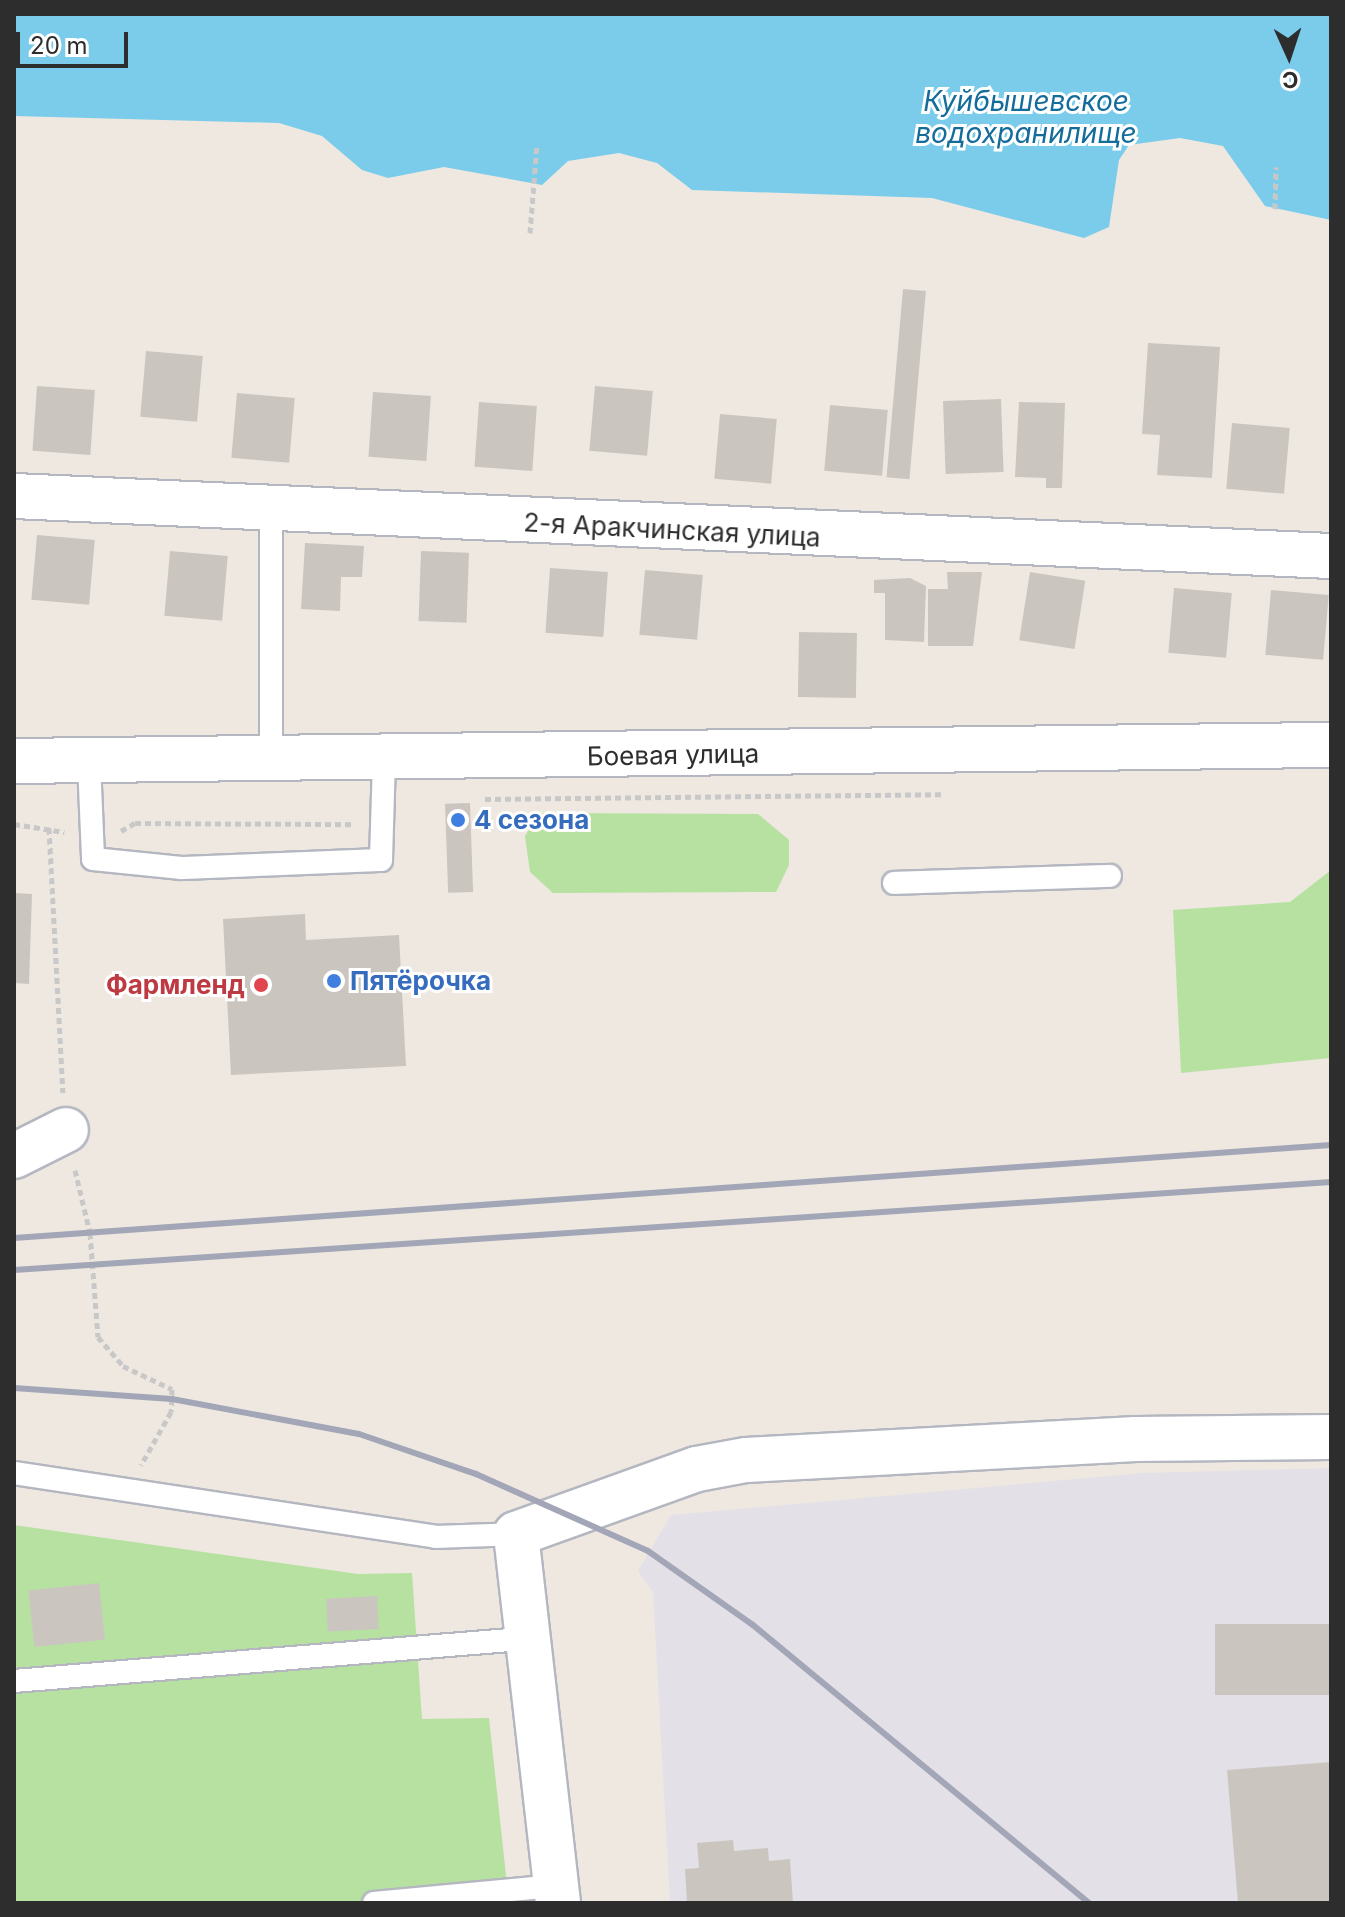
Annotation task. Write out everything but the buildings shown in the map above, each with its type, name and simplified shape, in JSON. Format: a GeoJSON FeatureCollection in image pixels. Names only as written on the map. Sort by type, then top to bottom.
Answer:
{"type":"FeatureCollection","features":[{"type":"Feature","properties":{"kind":"street","name":"2-я Аракчинская улица"},"geometry":{"type":"LineString","coordinates":[[14,496],[1331,556]]}},
{"type":"Feature","properties":{"kind":"street","name":"Боевая улица"},"geometry":{"type":"LineString","coordinates":[[14,761],[1331,745]]}},
{"type":"Feature","properties":{"kind":"street"},"geometry":{"type":"LineString","coordinates":[[14,1156],[66,1130]]}},
{"type":"Feature","properties":{"kind":"street"},"geometry":{"type":"LineString","coordinates":[[556,1894],[522,1639],[516,1534],[697,1469],[746,1460],[1135,1439],[1331,1437]]}},
{"type":"Feature","properties":{"kind":"lane"},"geometry":{"type":"LineString","coordinates":[[271,509],[271,759]]}},
{"type":"Feature","properties":{"kind":"lane"},"geometry":{"type":"LineString","coordinates":[[89,762],[93,859],[182,868],[381,860],[384,758]]}},
{"type":"Feature","properties":{"kind":"lane"},"geometry":{"type":"LineString","coordinates":[[894,883],[1110,876]]}},
{"type":"Feature","properties":{"kind":"lane"},"geometry":{"type":"LineString","coordinates":[[14,1473],[128,1486],[435,1537],[516,1534]]}},
{"type":"Feature","properties":{"kind":"lane"},"geometry":{"type":"LineString","coordinates":[[14,1681],[522,1639]]}},
{"type":"Feature","properties":{"kind":"lane"},"geometry":{"type":"LineString","coordinates":[[374,1903],[556,1894]]}},
{"type":"Feature","properties":{"kind":"path"},"geometry":{"type":"LineString","coordinates":[[530,233],[537,144]]}},
{"type":"Feature","properties":{"kind":"path"},"geometry":{"type":"LineString","coordinates":[[1275,209],[1276,167]]}},
{"type":"Feature","properties":{"kind":"path"},"geometry":{"type":"LineString","coordinates":[[478,799],[948,794]]}},
{"type":"Feature","properties":{"kind":"path"},"geometry":{"type":"LineString","coordinates":[[14,824],[92,836],[135,823],[351,825],[383,813]]}},
{"type":"Feature","properties":{"kind":"path"},"geometry":{"type":"LineString","coordinates":[[49,828],[66,1130],[90,1233],[98,1337],[123,1366],[172,1389],[171,1412],[128,1486]]}},
{"type":"Feature","properties":{"kind":"shaded area"},"geometry":{"type":"Polygon","coordinates":[[[1331,1468],[1331,1903],[670,1903],[653,1592],[638,1571],[671,1515],[1144,1473],[1331,1468]]]}},
{"type":"Feature","properties":{"kind":"green space"},"geometry":{"type":"Polygon","coordinates":[[[540,813],[758,814],[789,840],[789,865],[776,892],[553,893],[530,872],[525,836],[540,813]]]}},
{"type":"Feature","properties":{"kind":"green space"},"geometry":{"type":"Polygon","coordinates":[[[1331,870],[1331,1058],[1181,1073],[1173,910],[1290,902],[1331,870]]]}},
{"type":"Feature","properties":{"kind":"green space"},"geometry":{"type":"Polygon","coordinates":[[[14,1525],[358,1574],[412,1573],[422,1719],[489,1718],[509,1903],[14,1903],[14,1525]]]}},
{"type":"Feature","properties":{"kind":"water","name":"Куйбышевское водохранилище"},"geometry":{"type":"Polygon","coordinates":[[[14,14],[1331,14],[1331,220],[1265,206],[1223,146],[1180,138],[1129,145],[1119,160],[1109,227],[1084,238],[932,198],[692,190],[657,163],[619,153],[568,161],[542,185],[444,167],[388,178],[362,170],[322,136],[279,123],[14,116],[14,14]]]}},
{"type":"Feature","properties":{"kind":"railway"},"geometry":{"type":"LineString","coordinates":[[14,1238],[1331,1145]]}},
{"type":"Feature","properties":{"kind":"railway"},"geometry":{"type":"LineString","coordinates":[[14,1270],[1331,1182]]}},
{"type":"Feature","properties":{"kind":"railway"},"geometry":{"type":"LineString","coordinates":[[14,1388],[172,1399],[359,1434],[476,1474],[648,1551],[753,1625],[1089,1903]]}},
{"type":"Feature","properties":{"kind":"place","name":"4 сезона"},"geometry":{"type":"Point","coordinates":[458,820]}},
{"type":"Feature","properties":{"kind":"place","name":"Пятёрочка"},"geometry":{"type":"Point","coordinates":[334,981]}},
{"type":"Feature","properties":{"kind":"place","name":"Фармленд"},"geometry":{"type":"Point","coordinates":[261,985]}}]}
